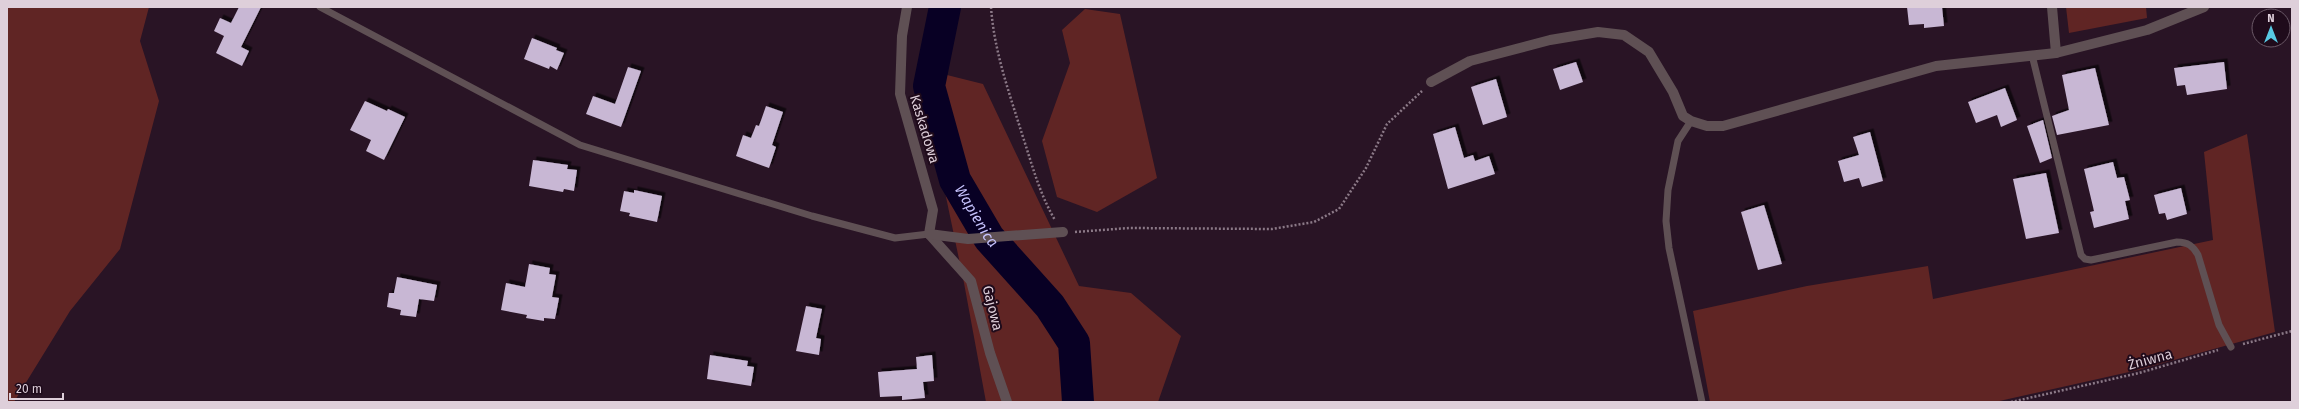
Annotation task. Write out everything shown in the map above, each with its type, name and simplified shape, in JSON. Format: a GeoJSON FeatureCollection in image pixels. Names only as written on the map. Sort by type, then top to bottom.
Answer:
{"type":"FeatureCollection","features":[{"type":"Feature","properties":{"kind":"street","name":"Kaskadowa"},"geometry":{"type":"LineString","coordinates":[[907,7],[902,36],[900,94],[933,210],[929,234]]}},
{"type":"Feature","properties":{"kind":"street"},"geometry":{"type":"LineString","coordinates":[[2052,7],[2056,53]]}},
{"type":"Feature","properties":{"kind":"street"},"geometry":{"type":"LineString","coordinates":[[1431,82],[1470,61],[1550,40],[1598,32],[1624,35],[1649,52],[1673,92],[1683,116],[1691,121],[1706,126],[1723,126],[1936,66],[2056,53],[2146,30],[2204,7]]}},
{"type":"Feature","properties":{"kind":"street"},"geometry":{"type":"LineString","coordinates":[[929,234],[968,239],[1063,232]]}},
{"type":"Feature","properties":{"kind":"street","name":"Gajowa"},"geometry":{"type":"LineString","coordinates":[[929,234],[971,281],[990,353],[1007,402]]}},
{"type":"Feature","properties":{"kind":"lane"},"geometry":{"type":"LineString","coordinates":[[320,7],[580,145],[812,216],[895,238],[929,234]]}},
{"type":"Feature","properties":{"kind":"lane"},"geometry":{"type":"LineString","coordinates":[[2032,55],[2081,255],[2085,259],[2091,260],[2177,242],[2184,242],[2194,247],[2198,254],[2219,325],[2231,346]]}},
{"type":"Feature","properties":{"kind":"lane"},"geometry":{"type":"LineString","coordinates":[[1691,121],[1678,141],[1668,190],[1666,221],[1669,248],[1702,402]]}},
{"type":"Feature","properties":{"kind":"path"},"geometry":{"type":"LineString","coordinates":[[991,7],[993,35],[1004,78],[1043,200],[1063,232],[1129,228],[1272,229],[1314,222],[1339,209],[1366,168],[1387,124],[1431,82]]}},
{"type":"Feature","properties":{"kind":"path","name":"Żniwna"},"geometry":{"type":"LineString","coordinates":[[2011,402],[2139,373],[2292,330]]}},
{"type":"Feature","properties":{"kind":"shaded area"},"geometry":{"type":"Polygon","coordinates":[[[7,7],[149,7],[140,41],[159,101],[120,249],[70,311],[14,402],[7,402],[7,7]]]}},
{"type":"Feature","properties":{"kind":"shaded area"},"geometry":{"type":"Polygon","coordinates":[[[2066,7],[2146,7],[2147,18],[2069,33],[2066,7]]]}},
{"type":"Feature","properties":{"kind":"shaded area"},"geometry":{"type":"Polygon","coordinates":[[[1085,9],[1120,14],[1157,178],[1097,212],[1057,197],[1042,141],[1070,63],[1062,30],[1085,9]]]}},
{"type":"Feature","properties":{"kind":"shaded area"},"geometry":{"type":"Polygon","coordinates":[[[919,68],[983,84],[1079,286],[1131,293],[1181,336],[1158,402],[986,402],[964,283],[919,68]]]}},
{"type":"Feature","properties":{"kind":"shaded area"},"geometry":{"type":"Polygon","coordinates":[[[2247,134],[2275,332],[2138,370],[1995,402],[1710,402],[1693,311],[1807,286],[1928,266],[1933,299],[2213,240],[2204,152],[2247,134]]]}},
{"type":"Feature","properties":{"kind":"building"},"geometry":{"type":"Polygon","coordinates":[[[239,7],[261,7],[241,47],[249,51],[242,66],[216,53],[224,36],[214,31],[220,18],[231,23],[239,7]]]}},
{"type":"Feature","properties":{"kind":"building"},"geometry":{"type":"Polygon","coordinates":[[[1907,7],[1942,7],[1944,26],[1924,28],[1924,24],[1909,25],[1907,7]]]}},
{"type":"Feature","properties":{"kind":"building"},"geometry":{"type":"Polygon","coordinates":[[[532,38],[557,48],[556,50],[564,53],[557,70],[550,66],[549,69],[524,59],[532,38]]]}},
{"type":"Feature","properties":{"kind":"building"},"geometry":{"type":"Polygon","coordinates":[[[1576,62],[1583,82],[1560,90],[1553,69],[1576,62]]]}},
{"type":"Feature","properties":{"kind":"building"},"geometry":{"type":"Polygon","coordinates":[[[2224,62],[2227,89],[2187,95],[2185,85],[2177,86],[2174,68],[2224,62]]]}},
{"type":"Feature","properties":{"kind":"building"},"geometry":{"type":"Polygon","coordinates":[[[628,67],[641,71],[621,127],[586,114],[593,96],[615,104],[628,67]]]}},
{"type":"Feature","properties":{"kind":"building"},"geometry":{"type":"Polygon","coordinates":[[[2095,68],[2109,125],[2057,135],[2052,116],[2069,110],[2062,75],[2095,68]]]}},
{"type":"Feature","properties":{"kind":"building"},"geometry":{"type":"Polygon","coordinates":[[[1496,79],[1507,117],[1483,125],[1471,87],[1496,79]]]}},
{"type":"Feature","properties":{"kind":"building"},"geometry":{"type":"Polygon","coordinates":[[[2005,88],[2017,120],[2001,127],[1997,115],[1976,123],[1968,102],[2005,88]]]}},
{"type":"Feature","properties":{"kind":"building"},"geometry":{"type":"Polygon","coordinates":[[[365,101],[405,117],[384,160],[366,151],[371,140],[350,130],[365,101]]]}},
{"type":"Feature","properties":{"kind":"building"},"geometry":{"type":"Polygon","coordinates":[[[766,106],[783,112],[772,145],[776,147],[769,168],[736,156],[743,135],[751,138],[756,125],[759,126],[766,106]]]}},
{"type":"Feature","properties":{"kind":"building"},"geometry":{"type":"Polygon","coordinates":[[[2043,120],[2052,158],[2040,163],[2027,126],[2043,120]]]}},
{"type":"Feature","properties":{"kind":"building"},"geometry":{"type":"Polygon","coordinates":[[[1455,127],[1464,158],[1473,155],[1475,161],[1489,156],[1495,174],[1448,189],[1433,134],[1455,127]]]}},
{"type":"Feature","properties":{"kind":"building"},"geometry":{"type":"Polygon","coordinates":[[[1870,132],[1883,181],[1862,187],[1859,178],[1844,182],[1838,161],[1859,155],[1853,137],[1870,132]]]}},
{"type":"Feature","properties":{"kind":"building"},"geometry":{"type":"Polygon","coordinates":[[[533,160],[568,165],[567,169],[577,170],[574,191],[564,189],[563,192],[529,186],[533,160]]]}},
{"type":"Feature","properties":{"kind":"building"},"geometry":{"type":"Polygon","coordinates":[[[2113,162],[2117,178],[2124,177],[2130,200],[2125,201],[2129,219],[2094,228],[2090,212],[2094,211],[2084,169],[2113,162]]]}},
{"type":"Feature","properties":{"kind":"building"},"geometry":{"type":"Polygon","coordinates":[[[2046,173],[2059,233],[2026,239],[2013,179],[2046,173]]]}},
{"type":"Feature","properties":{"kind":"building"},"geometry":{"type":"Polygon","coordinates":[[[2181,188],[2187,214],[2167,220],[2165,213],[2159,214],[2154,195],[2181,188]]]}},
{"type":"Feature","properties":{"kind":"building"},"geometry":{"type":"Polygon","coordinates":[[[634,190],[662,196],[657,222],[629,216],[630,213],[620,211],[624,191],[634,193],[634,190]]]}},
{"type":"Feature","properties":{"kind":"building"},"geometry":{"type":"Polygon","coordinates":[[[1764,205],[1782,264],[1758,270],[1741,212],[1764,205]]]}},
{"type":"Feature","properties":{"kind":"building"},"geometry":{"type":"Polygon","coordinates":[[[529,264],[550,268],[549,274],[556,275],[552,297],[559,298],[555,319],[544,318],[544,321],[526,318],[527,315],[501,310],[506,283],[525,287],[529,264]]]}},
{"type":"Feature","properties":{"kind":"building"},"geometry":{"type":"Polygon","coordinates":[[[397,277],[437,285],[434,301],[419,299],[416,317],[400,315],[401,310],[387,307],[389,293],[394,293],[397,277]]]}},
{"type":"Feature","properties":{"kind":"building"},"geometry":{"type":"Polygon","coordinates":[[[806,306],[822,309],[816,338],[821,339],[819,355],[796,351],[806,306]]]}},
{"type":"Feature","properties":{"kind":"building"},"geometry":{"type":"Polygon","coordinates":[[[710,355],[748,361],[747,366],[754,367],[751,386],[707,379],[710,355]]]}},
{"type":"Feature","properties":{"kind":"building"},"geometry":{"type":"Polygon","coordinates":[[[932,355],[934,381],[923,382],[925,398],[902,400],[902,396],[880,397],[878,372],[917,369],[916,357],[932,355]]]}},
{"type":"Feature","properties":{"kind":"waterway","name":"Wapienica"},"geometry":{"type":"LineString","coordinates":[[945,7],[929,86],[955,180],[989,238],[1050,306],[1074,343],[1078,402]]}}]}
